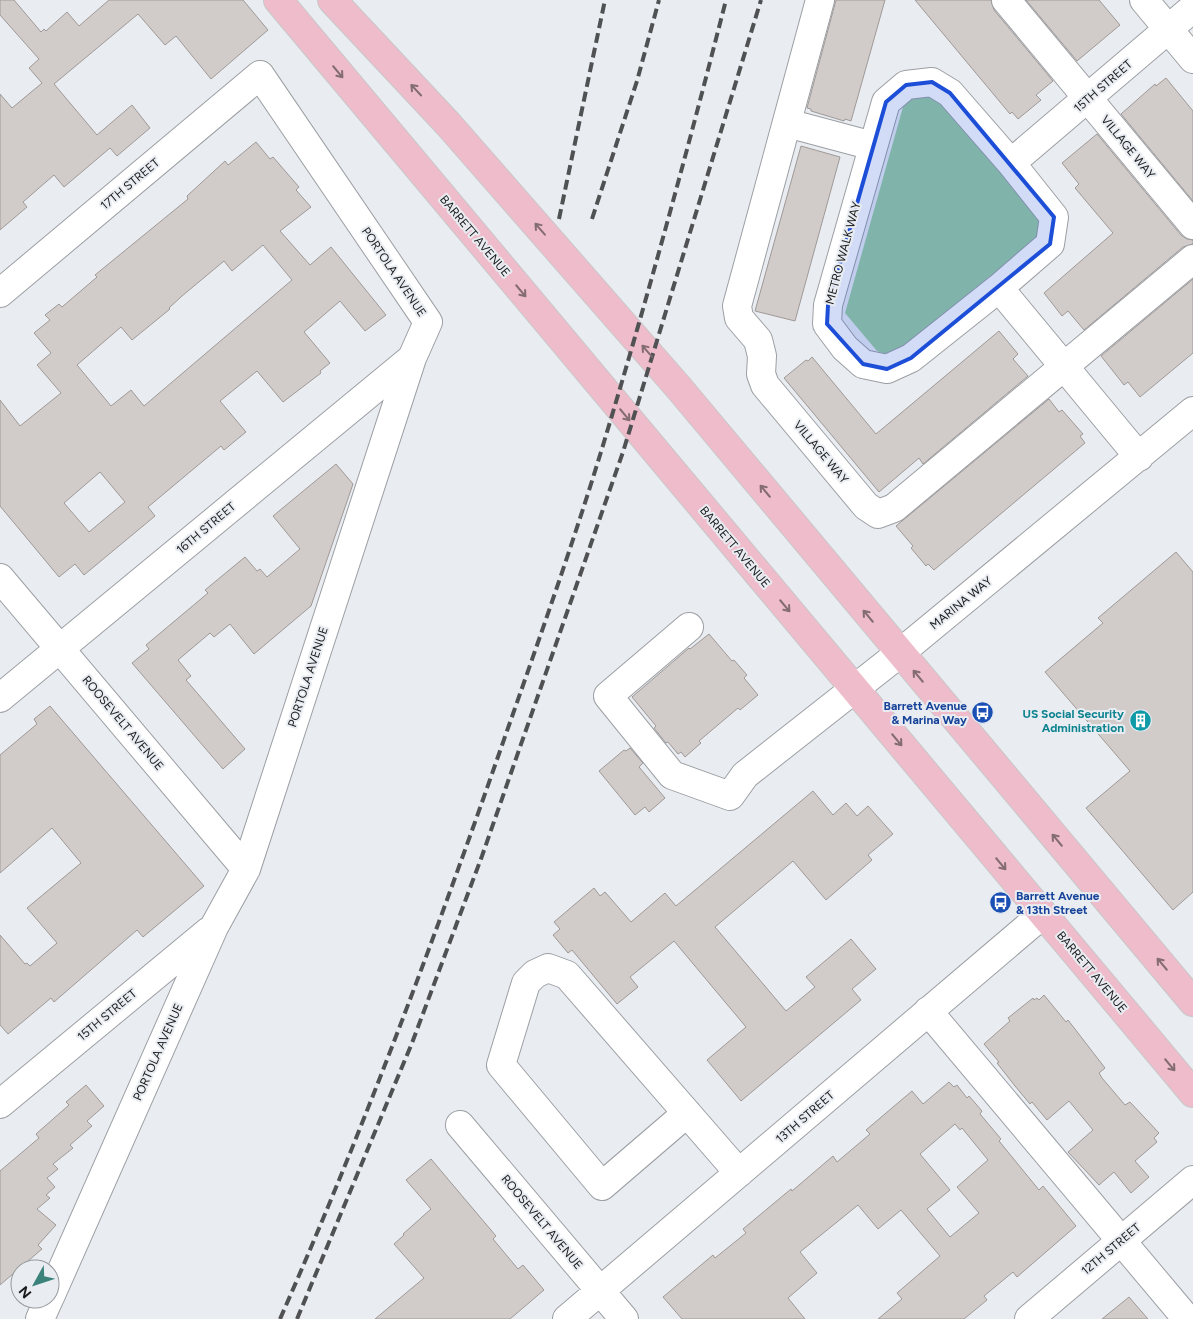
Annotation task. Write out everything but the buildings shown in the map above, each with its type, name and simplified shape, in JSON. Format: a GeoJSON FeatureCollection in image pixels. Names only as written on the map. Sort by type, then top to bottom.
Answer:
{"type":"FeatureCollection","features":[{"type":"Feature","properties":{"kind":"main road","name":"BARRETT AVENUE"},"geometry":{"type":"LineString","coordinates":[[278,0],[1193,1093]]}},
{"type":"Feature","properties":{"kind":"main road"},"geometry":{"type":"LineString","coordinates":[[332,0],[449,125],[673,381],[1193,1002]]}},
{"type":"Feature","properties":{"kind":"street","name":"VILLAGE WAY"},"geometry":{"type":"LineString","coordinates":[[820,0],[737,306],[739,318],[758,340],[762,356],[761,374],[765,385],[866,506],[878,514],[894,508],[1193,259]]}},
{"type":"Feature","properties":{"kind":"street","name":"VILLAGE WAY"},"geometry":{"type":"LineString","coordinates":[[1006,0],[1193,226]]}},
{"type":"Feature","properties":{"kind":"street"},"geometry":{"type":"LineString","coordinates":[[1144,0],[1193,59]]}},
{"type":"Feature","properties":{"kind":"street","name":"15TH STREET"},"geometry":{"type":"LineString","coordinates":[[1011,163],[1193,8]]}},
{"type":"Feature","properties":{"kind":"street","name":"17TH STREET"},"geometry":{"type":"LineString","coordinates":[[0,293],[260,75]]}},
{"type":"Feature","properties":{"kind":"street","name":"PORTOLA AVENUE"},"geometry":{"type":"LineString","coordinates":[[60,1275],[214,927],[246,869],[412,358],[428,322],[260,75]]}},
{"type":"Feature","properties":{"kind":"street","name":"METRO WALK WAY"},"geometry":{"type":"LineString","coordinates":[[932,82],[950,93],[1011,163],[1054,217],[1050,244],[999,288],[911,358],[887,369],[862,364],[845,348],[827,324],[828,305],[886,102],[906,85],[932,82]]}},
{"type":"Feature","properties":{"kind":"street"},"geometry":{"type":"LineString","coordinates":[[787,123],[873,146]]}},
{"type":"Feature","properties":{"kind":"street"},"geometry":{"type":"LineString","coordinates":[[999,288],[1139,457]]}},
{"type":"Feature","properties":{"kind":"street","name":"16TH STREET"},"geometry":{"type":"LineString","coordinates":[[0,698],[412,358]]}},
{"type":"Feature","properties":{"kind":"street","name":"MARINA WAY"},"geometry":{"type":"LineString","coordinates":[[689,627],[608,696],[672,775],[730,796],[745,775],[900,653],[1193,411]]}},
{"type":"Feature","properties":{"kind":"street","name":"ROOSEVELT AVENUE"},"geometry":{"type":"LineString","coordinates":[[0,578],[246,869]]}},
{"type":"Feature","properties":{"kind":"street","name":"13TH STREET"},"geometry":{"type":"LineString","coordinates":[[567,1319],[1043,914]]}},
{"type":"Feature","properties":{"kind":"street","name":"15TH STREET"},"geometry":{"type":"LineString","coordinates":[[0,1104],[214,927]]}},
{"type":"Feature","properties":{"kind":"street"},"geometry":{"type":"LineString","coordinates":[[687,1113],[602,1186],[501,1065],[526,983],[535,974],[548,968],[567,975],[687,1113],[739,1173]]}},
{"type":"Feature","properties":{"kind":"street"},"geometry":{"type":"LineString","coordinates":[[928,1011],[1187,1319]]}},
{"type":"Feature","properties":{"kind":"street","name":"ROOSEVELT AVENUE"},"geometry":{"type":"LineString","coordinates":[[460,1125],[624,1319]]}},
{"type":"Feature","properties":{"kind":"street","name":"12TH STREET"},"geometry":{"type":"LineString","coordinates":[[1029,1319],[1193,1180]]}},
{"type":"Feature","properties":{"kind":"highlighted area"},"geometry":{"type":"Polygon","coordinates":[[[932,82],[950,93],[1054,217],[1050,244],[911,358],[887,369],[863,364],[827,324],[828,305],[886,102],[906,85],[932,82]]]}},
{"type":"Feature","properties":{"kind":"green space"},"geometry":{"type":"Polygon","coordinates":[[[929,93],[941,100],[1039,217],[1039,229],[1035,240],[891,356],[877,351],[845,313],[903,107],[914,95],[929,93]]]}},
{"type":"Feature","properties":{"kind":"railway"},"geometry":{"type":"LineString","coordinates":[[559,219],[605,0]]}},
{"type":"Feature","properties":{"kind":"railway"},"geometry":{"type":"LineString","coordinates":[[592,219],[637,81],[659,0]]}},
{"type":"Feature","properties":{"kind":"railway"},"geometry":{"type":"LineString","coordinates":[[280,1319],[340,1179],[423,966],[555,592],[595,472],[639,325],[726,0]]}},
{"type":"Feature","properties":{"kind":"railway"},"geometry":{"type":"LineString","coordinates":[[297,1319],[412,1043],[482,856],[623,452],[761,0]]}},
{"type":"Feature","properties":{"kind":"place","name":"Barrett Avenue & Marina Way"},"geometry":{"type":"Point","coordinates":[983,713]}},
{"type":"Feature","properties":{"kind":"place","name":"US Social Security Administration"},"geometry":{"type":"Point","coordinates":[1140,721]}},
{"type":"Feature","properties":{"kind":"place","name":"Barrett Avenue & 13th Street"},"geometry":{"type":"Point","coordinates":[1000,903]}}]}
